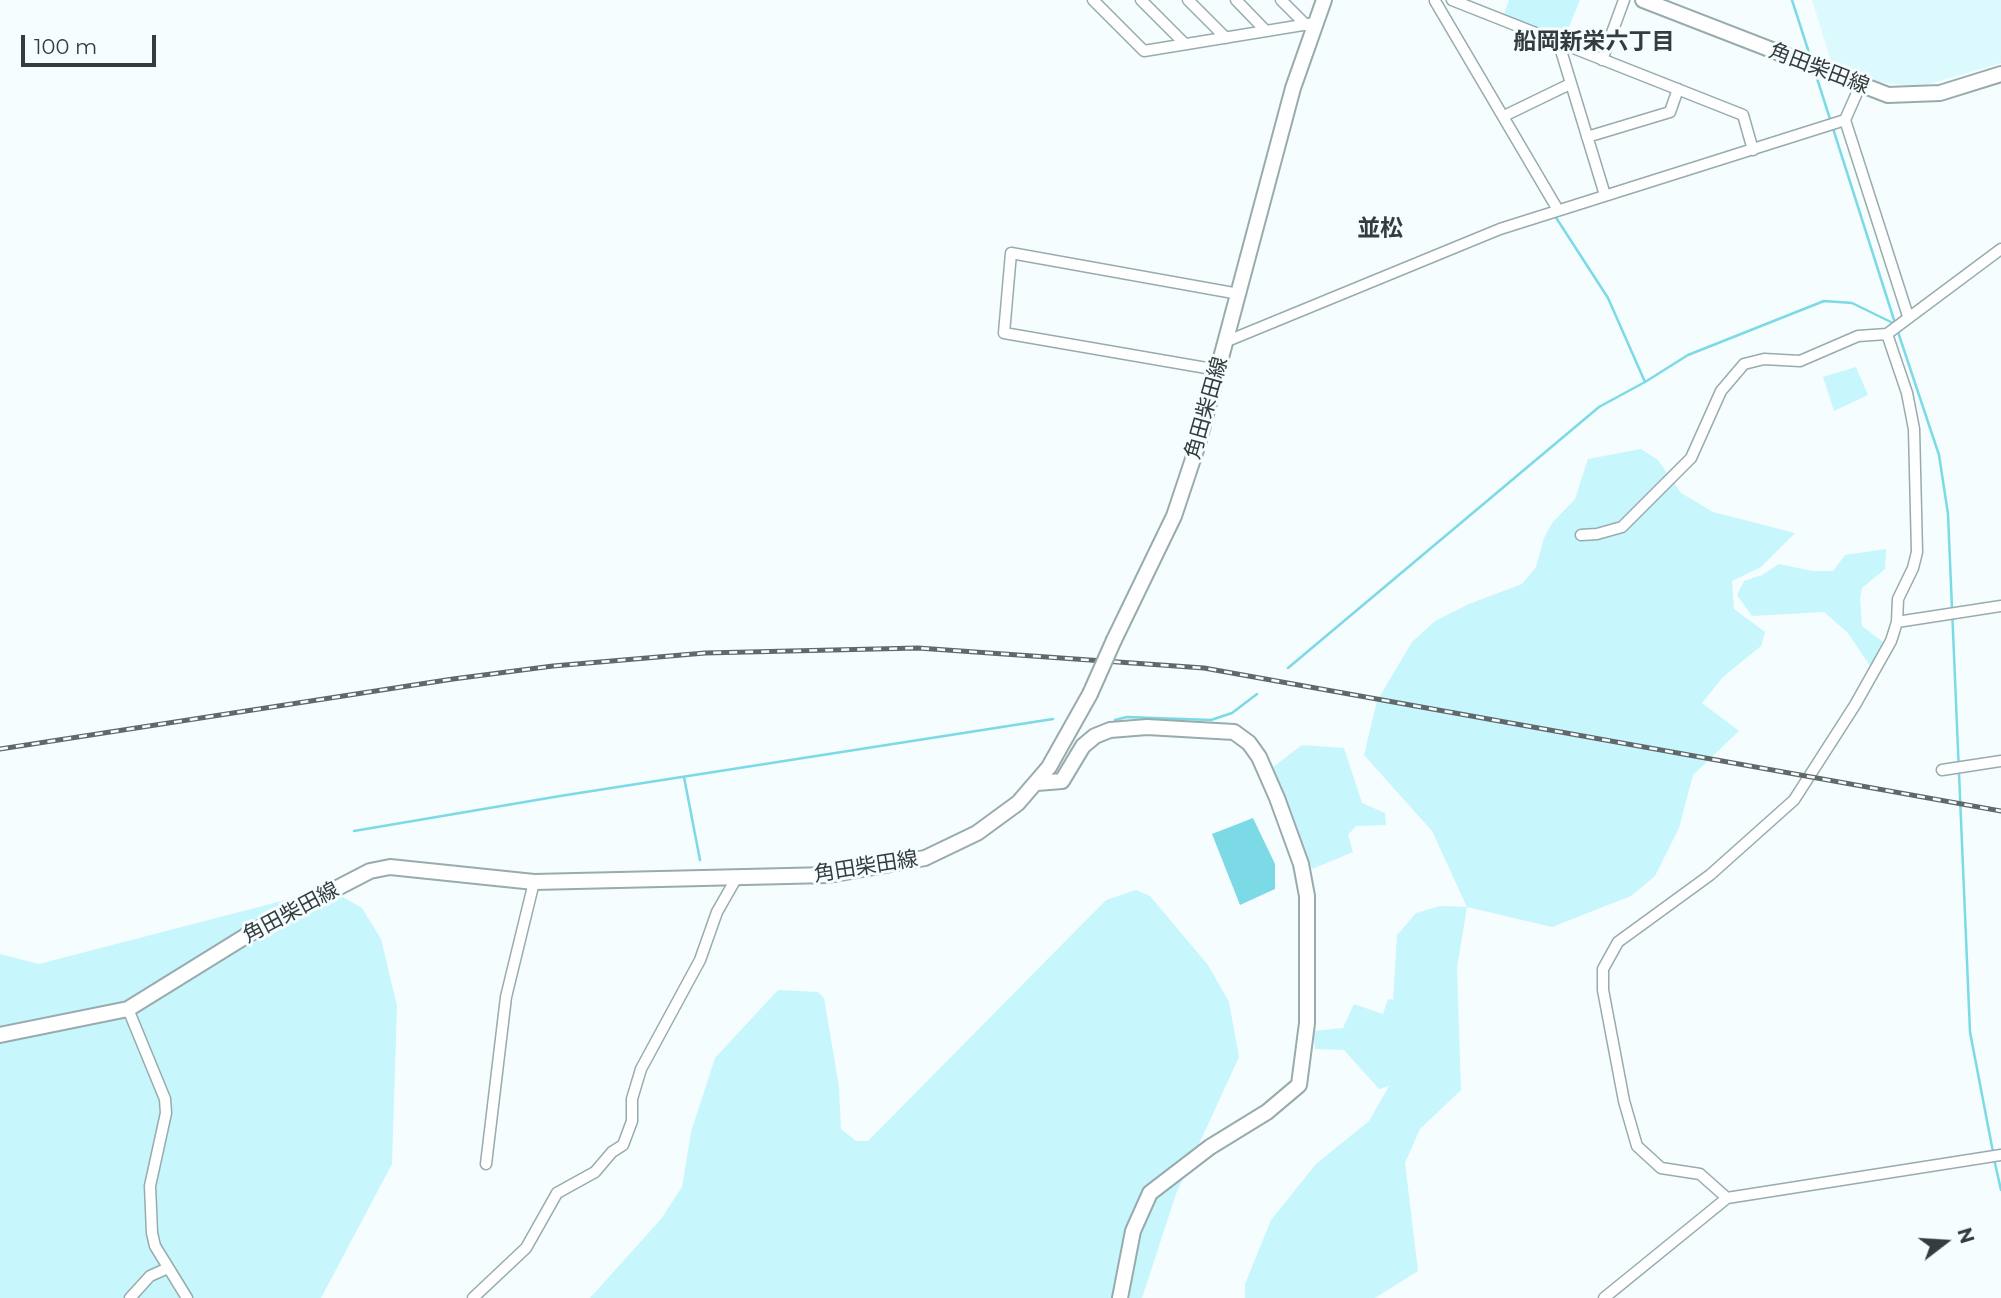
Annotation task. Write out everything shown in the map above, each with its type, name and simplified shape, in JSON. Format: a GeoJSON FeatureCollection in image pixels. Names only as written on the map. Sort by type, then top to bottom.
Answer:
{"type":"FeatureCollection","features":[{"type":"Feature","properties":{"kind":"main road","name":"角田柴田線"},"geometry":{"type":"LineString","coordinates":[[0,1035],[128,1009],[254,931],[370,871],[408,866],[534,883],[853,873],[925,858],[986,827],[1018,803],[1049,767],[1090,694],[1174,516],[1218,370],[1310,24],[1324,0]]}},
{"type":"Feature","properties":{"kind":"main road","name":"角田柴田線"},"geometry":{"type":"LineString","coordinates":[[1643,0],[1888,95],[1926,95],[2001,74]]}},
{"type":"Feature","properties":{"kind":"main road"},"geometry":{"type":"LineString","coordinates":[[1037,783],[1062,781],[1083,746],[1095,736],[1110,730],[1147,727],[1234,732],[1249,743],[1259,757],[1277,797],[1301,864],[1307,896],[1307,1023],[1299,1085],[1267,1112],[1209,1147],[1150,1193],[1133,1231],[1120,1298]]}},
{"type":"Feature","properties":{"kind":"street"},"geometry":{"type":"LineString","coordinates":[[1093,0],[1144,51],[1310,24]]}},
{"type":"Feature","properties":{"kind":"street"},"geometry":{"type":"LineString","coordinates":[[1141,0],[1185,44]]}},
{"type":"Feature","properties":{"kind":"street"},"geometry":{"type":"LineString","coordinates":[[1188,0],[1226,38]]}},
{"type":"Feature","properties":{"kind":"street"},"geometry":{"type":"LineString","coordinates":[[1236,0],[1266,31]]}},
{"type":"Feature","properties":{"kind":"street"},"geometry":{"type":"LineString","coordinates":[[1281,0],[1310,24]]}},
{"type":"Feature","properties":{"kind":"street"},"geometry":{"type":"LineString","coordinates":[[1554,211],[1504,116],[1437,4],[1452,0],[1743,114],[1753,150]]}},
{"type":"Feature","properties":{"kind":"street"},"geometry":{"type":"LineString","coordinates":[[1602,60],[1624,0]]}},
{"type":"Feature","properties":{"kind":"street"},"geometry":{"type":"LineString","coordinates":[[1559,44],[1605,195]]}},
{"type":"Feature","properties":{"kind":"street"},"geometry":{"type":"LineString","coordinates":[[1504,116],[1570,84]]}},
{"type":"Feature","properties":{"kind":"street"},"geometry":{"type":"LineString","coordinates":[[1225,342],[1500,229],[1837,123],[1860,86]]}},
{"type":"Feature","properties":{"kind":"street"},"geometry":{"type":"LineString","coordinates":[[1587,136],[1670,111],[1678,89]]}},
{"type":"Feature","properties":{"kind":"street"},"geometry":{"type":"LineString","coordinates":[[1837,123],[1908,316]]}},
{"type":"Feature","properties":{"kind":"street"},"geometry":{"type":"LineString","coordinates":[[1581,535],[1622,527],[1692,458],[1721,391],[1744,364],[1764,359],[1800,361],[1858,335],[1887,334],[2001,249]]}},
{"type":"Feature","properties":{"kind":"street"},"geometry":{"type":"LineString","coordinates":[[1218,370],[1004,333],[1011,253],[1239,294]]}},
{"type":"Feature","properties":{"kind":"street"},"geometry":{"type":"LineString","coordinates":[[1727,1198],[1700,1174],[1661,1168],[1637,1146],[1623,1101],[1603,990],[1603,969],[1618,942],[1710,875],[1794,800],[1855,705],[1891,641],[1897,622],[1898,599],[1913,568],[1917,552],[1914,429],[1907,393],[1887,334]]}},
{"type":"Feature","properties":{"kind":"street"},"geometry":{"type":"LineString","coordinates":[[1897,622],[2001,606]]}},
{"type":"Feature","properties":{"kind":"street"},"geometry":{"type":"LineString","coordinates":[[1942,771],[2001,761]]}},
{"type":"Feature","properties":{"kind":"street"},"geometry":{"type":"LineString","coordinates":[[473,1298],[526,1248],[557,1193],[595,1172],[612,1152],[623,1145],[632,1121],[632,1099],[641,1069],[700,960],[717,912],[737,877]]}},
{"type":"Feature","properties":{"kind":"street"},"geometry":{"type":"LineString","coordinates":[[486,1164],[506,996],[534,883]]}},
{"type":"Feature","properties":{"kind":"street"},"geometry":{"type":"LineString","coordinates":[[128,1009],[165,1099],[165,1130],[150,1186],[149,1204],[155,1246],[187,1298]]}},
{"type":"Feature","properties":{"kind":"street"},"geometry":{"type":"LineString","coordinates":[[1604,1298],[1727,1198],[2001,1154]]}},
{"type":"Feature","properties":{"kind":"street"},"geometry":{"type":"LineString","coordinates":[[131,1298],[150,1276],[168,1268]]}},
{"type":"Feature","properties":{"kind":"shaded area"},"geometry":{"type":"Polygon","coordinates":[[[1509,0],[1580,0],[1563,41],[1503,17],[1509,0]]]}},
{"type":"Feature","properties":{"kind":"shaded area"},"geometry":{"type":"Polygon","coordinates":[[[1812,0],[2001,0],[2001,63],[1919,87],[1879,82],[1832,64],[1812,0]]]}},
{"type":"Feature","properties":{"kind":"shaded area"},"geometry":{"type":"Polygon","coordinates":[[[1856,367],[1868,395],[1834,411],[1823,377],[1856,367]]]}},
{"type":"Feature","properties":{"kind":"shaded area"},"geometry":{"type":"Polygon","coordinates":[[[1641,449],[1658,460],[1681,493],[1713,512],[1795,533],[1761,567],[1732,581],[1734,609],[1765,632],[1761,646],[1723,677],[1702,703],[1739,731],[1693,775],[1679,828],[1655,876],[1631,896],[1552,927],[1467,907],[1432,831],[1364,755],[1377,701],[1412,642],[1435,621],[1469,604],[1522,584],[1536,567],[1544,538],[1552,523],[1575,499],[1588,459],[1641,449]]]}},
{"type":"Feature","properties":{"kind":"shaded area"},"geometry":{"type":"Polygon","coordinates":[[[1886,549],[1885,569],[1862,588],[1860,599],[1862,626],[1887,645],[1870,666],[1848,633],[1824,612],[1752,616],[1737,595],[1744,581],[1762,575],[1779,564],[1812,571],[1833,571],[1845,555],[1886,549]]]}},
{"type":"Feature","properties":{"kind":"shaded area"},"geometry":{"type":"Polygon","coordinates":[[[1302,745],[1344,748],[1362,803],[1385,813],[1386,825],[1356,826],[1348,835],[1353,852],[1312,869],[1273,767],[1302,745]]]}},
{"type":"Feature","properties":{"kind":"shaded area"},"geometry":{"type":"Polygon","coordinates":[[[324,890],[336,893],[362,908],[381,939],[397,1006],[392,1164],[321,1298],[0,1298],[0,954],[39,964],[324,890]]]}},
{"type":"Feature","properties":{"kind":"shaded area"},"geometry":{"type":"Polygon","coordinates":[[[1136,890],[1150,896],[1208,965],[1229,1002],[1239,1057],[1176,1194],[1142,1298],[590,1298],[661,1219],[682,1187],[691,1132],[715,1058],[778,990],[818,992],[824,998],[839,1087],[841,1129],[856,1141],[868,1141],[1106,900],[1136,890]]]}},
{"type":"Feature","properties":{"kind":"shaded area"},"geometry":{"type":"Polygon","coordinates":[[[1440,906],[1467,907],[1457,968],[1461,1090],[1420,1129],[1405,1163],[1418,1271],[1375,1298],[1245,1298],[1245,1284],[1271,1220],[1316,1164],[1369,1121],[1389,1086],[1379,1089],[1344,1050],[1315,1049],[1313,1031],[1343,1028],[1354,1004],[1383,1014],[1388,999],[1393,1000],[1397,935],[1416,913],[1440,906]]]}},
{"type":"Feature","properties":{"kind":"water"},"geometry":{"type":"Polygon","coordinates":[[[1253,818],[1275,864],[1275,889],[1240,905],[1212,834],[1253,818]]]}},
{"type":"Feature","properties":{"kind":"waterway"},"geometry":{"type":"LineString","coordinates":[[1792,0],[1811,59]]}},
{"type":"Feature","properties":{"kind":"waterway"},"geometry":{"type":"LineString","coordinates":[[1815,72],[1895,323]]}},
{"type":"Feature","properties":{"kind":"waterway"},"geometry":{"type":"LineString","coordinates":[[1288,668],[1599,407],[1645,382],[1608,298],[1555,216]]}},
{"type":"Feature","properties":{"kind":"waterway"},"geometry":{"type":"LineString","coordinates":[[1645,382],[1688,355],[1824,301],[1852,303],[1895,324]]}},
{"type":"Feature","properties":{"kind":"waterway"},"geometry":{"type":"LineString","coordinates":[[1897,329],[1939,455],[1948,514],[1970,1032],[1993,1152]]}},
{"type":"Feature","properties":{"kind":"waterway"},"geometry":{"type":"LineString","coordinates":[[1115,720],[1127,717],[1211,720],[1232,713],[1257,694]]}},
{"type":"Feature","properties":{"kind":"waterway"},"geometry":{"type":"LineString","coordinates":[[354,831],[1053,719]]}},
{"type":"Feature","properties":{"kind":"waterway"},"geometry":{"type":"LineString","coordinates":[[684,777],[700,860]]}},
{"type":"Feature","properties":{"kind":"waterway"},"geometry":{"type":"LineString","coordinates":[[1994,1159],[2001,1190]]}},
{"type":"Feature","properties":{"kind":"railway"},"geometry":{"type":"LineString","coordinates":[[0,749],[553,666],[705,653],[918,648],[1204,668],[2001,811]]}},
{"type":"Feature","properties":{"kind":"district","name":"船岡新栄六丁目"},"geometry":{"type":"Point","coordinates":[1594,42]}},
{"type":"Feature","properties":{"kind":"district","name":"並松"},"geometry":{"type":"Point","coordinates":[1380,229]}}]}
